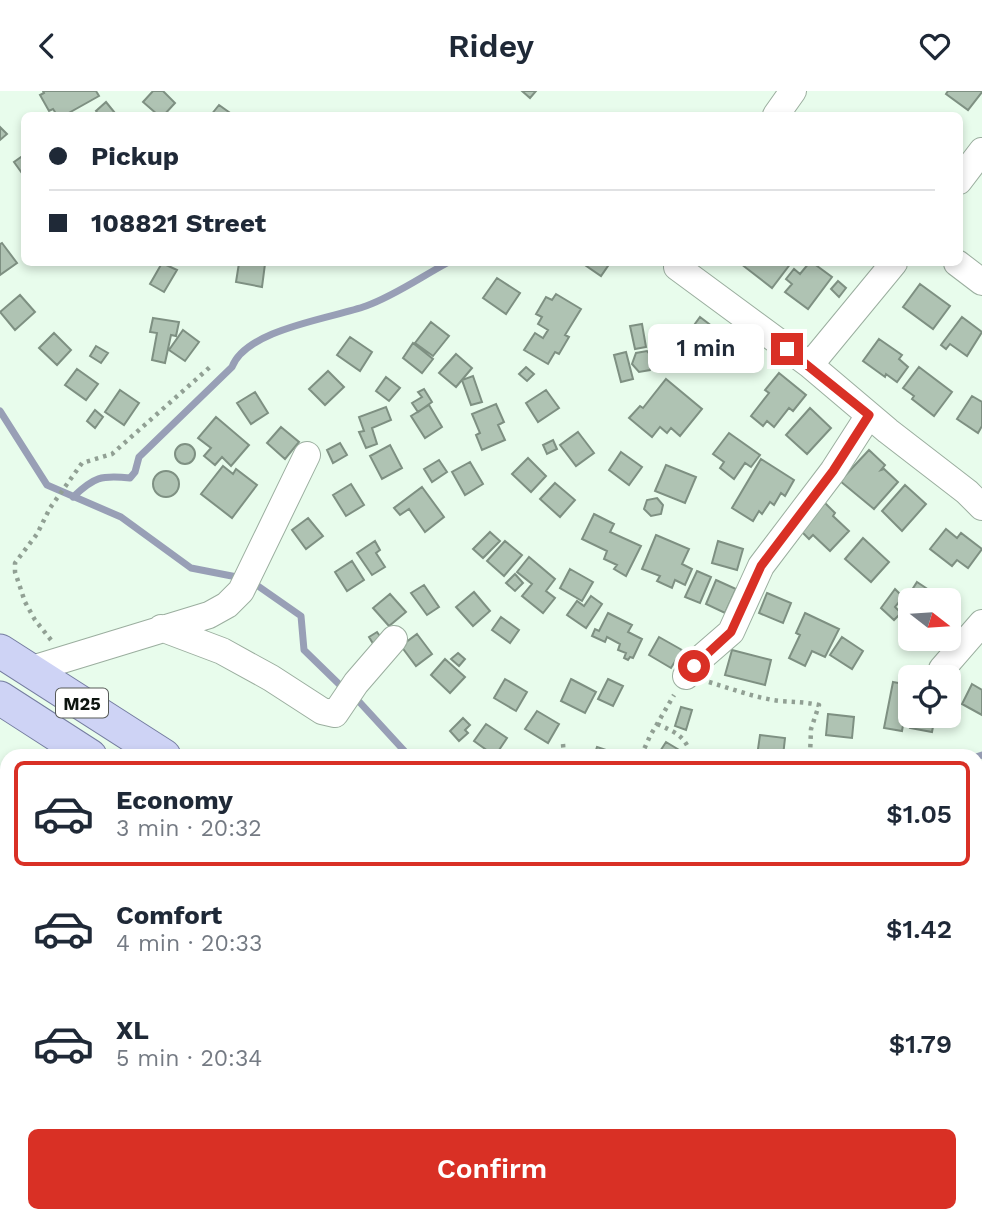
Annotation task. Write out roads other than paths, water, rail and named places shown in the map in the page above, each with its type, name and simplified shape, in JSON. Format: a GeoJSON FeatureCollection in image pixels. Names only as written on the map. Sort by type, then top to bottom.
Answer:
{"type":"FeatureCollection","features":[{"type":"Feature","properties":{"kind":"main road","name":"M25"},"geometry":{"type":"LineString","coordinates":[[0,651],[152,749]]}},
{"type":"Feature","properties":{"kind":"main road","name":"M25"},"geometry":{"type":"LineString","coordinates":[[0,698],[79,749]]}},
{"type":"Feature","properties":{"kind":"street"},"geometry":{"type":"LineString","coordinates":[[777,112],[793,91]]}},
{"type":"Feature","properties":{"kind":"street"},"geometry":{"type":"LineString","coordinates":[[963,176],[982,151]]}},
{"type":"Feature","properties":{"kind":"street"},"geometry":{"type":"LineString","coordinates":[[810,365],[892,266]]}},
{"type":"Feature","properties":{"kind":"street"},"geometry":{"type":"LineString","coordinates":[[961,266],[982,282]]}},
{"type":"Feature","properties":{"kind":"street"},"geometry":{"type":"LineString","coordinates":[[677,267],[810,365],[982,507]]}},
{"type":"Feature","properties":{"kind":"street"},"geometry":{"type":"LineString","coordinates":[[686,676],[701,657],[731,632],[761,566],[833,471],[869,415]]}},
{"type":"Feature","properties":{"kind":"street"},"geometry":{"type":"LineString","coordinates":[[29,670],[209,615],[227,605],[242,591],[307,455]]}},
{"type":"Feature","properties":{"kind":"street"},"geometry":{"type":"LineString","coordinates":[[945,665],[982,623]]}},
{"type":"Feature","properties":{"kind":"street"},"geometry":{"type":"LineString","coordinates":[[161,628],[222,651],[322,711],[335,714],[356,683],[394,639]]}},
{"type":"Feature","properties":{"kind":"waterway"},"geometry":{"type":"LineString","coordinates":[[73,497],[98,479],[130,478],[135,472],[139,457],[254,343],[292,327],[376,302],[442,266]]}},
{"type":"Feature","properties":{"kind":"waterway"},"geometry":{"type":"LineString","coordinates":[[0,411],[47,485],[121,517],[191,568],[242,578]]}},
{"type":"Feature","properties":{"kind":"waterway"},"geometry":{"type":"LineString","coordinates":[[258,586],[301,616],[304,650],[342,687]]}},
{"type":"Feature","properties":{"kind":"waterway"},"geometry":{"type":"LineString","coordinates":[[353,695],[403,749]]}}]}
